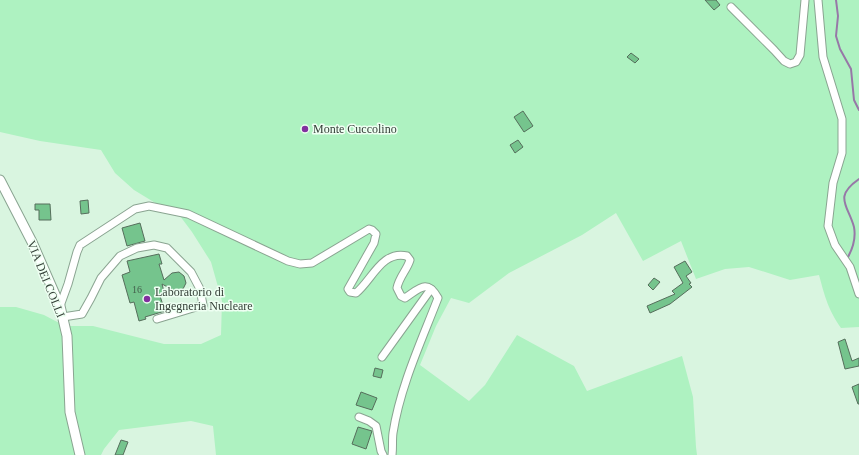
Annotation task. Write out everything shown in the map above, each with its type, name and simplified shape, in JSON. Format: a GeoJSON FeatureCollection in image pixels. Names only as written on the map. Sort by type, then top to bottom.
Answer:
{"type":"FeatureCollection","features":[{"type":"Feature","properties":{"kind":"main road","name":"VIA DEI COLLI"},"geometry":{"type":"LineString","coordinates":[[0,180],[32,242],[60,306],[67,336],[70,412],[80,455]]}},
{"type":"Feature","properties":{"kind":"street"},"geometry":{"type":"LineString","coordinates":[[731,7],[784,61],[790,64],[796,62],[800,54],[805,0]]}},
{"type":"Feature","properties":{"kind":"street"},"geometry":{"type":"LineString","coordinates":[[818,0],[823,57],[842,119],[842,153],[833,182],[828,226],[834,245],[850,267],[859,294]]}},
{"type":"Feature","properties":{"kind":"street"},"geometry":{"type":"LineString","coordinates":[[60,306],[80,245],[135,209],[149,206],[188,214],[288,261],[300,264],[312,263],[369,229],[372,230],[376,234],[374,243],[348,289],[350,292],[356,293],[361,289],[372,272],[389,258],[401,255],[408,256],[410,260],[408,267],[398,281],[396,288],[401,296],[405,298],[422,286],[434,291],[438,298],[400,402],[393,434],[392,455]]}},
{"type":"Feature","properties":{"kind":"street"},"geometry":{"type":"LineString","coordinates":[[63,317],[82,314],[100,278],[120,256],[137,248],[154,244],[166,248],[191,272],[200,289],[203,305],[157,318]]}},
{"type":"Feature","properties":{"kind":"street"},"geometry":{"type":"LineString","coordinates":[[382,357],[431,289]]}},
{"type":"Feature","properties":{"kind":"street"},"geometry":{"type":"LineString","coordinates":[[359,417],[369,420],[376,426],[380,451],[383,455]]}},
{"type":"Feature","properties":{"kind":"green space"},"geometry":{"type":"Polygon","coordinates":[[[0,0],[859,0],[859,327],[841,328],[827,303],[819,275],[790,280],[749,267],[725,269],[696,279],[681,241],[643,261],[616,213],[582,235],[509,273],[469,303],[451,298],[436,326],[420,365],[469,401],[485,385],[517,335],[574,366],[587,391],[682,356],[693,397],[697,455],[216,455],[213,426],[191,421],[119,430],[101,455],[0,455],[0,307],[16,307],[44,315],[65,326],[93,326],[164,344],[201,344],[221,335],[222,301],[211,262],[192,232],[174,208],[157,204],[134,190],[115,173],[101,150],[40,141],[0,132],[0,0]]]}},
{"type":"Feature","properties":{"kind":"building"},"geometry":{"type":"Polygon","coordinates":[[[705,0],[716,0],[720,5],[714,10],[705,0]]]}},
{"type":"Feature","properties":{"kind":"building"},"geometry":{"type":"Polygon","coordinates":[[[631,53],[639,59],[635,63],[627,57],[631,53]]]}},
{"type":"Feature","properties":{"kind":"building"},"geometry":{"type":"Polygon","coordinates":[[[523,111],[533,126],[524,132],[514,117],[523,111]]]}},
{"type":"Feature","properties":{"kind":"building"},"geometry":{"type":"Polygon","coordinates":[[[518,140],[523,147],[515,153],[510,145],[518,140]]]}},
{"type":"Feature","properties":{"kind":"building"},"geometry":{"type":"Polygon","coordinates":[[[88,200],[89,213],[81,214],[80,201],[88,200]]]}},
{"type":"Feature","properties":{"kind":"building"},"geometry":{"type":"Polygon","coordinates":[[[35,204],[50,204],[51,220],[39,220],[39,210],[35,210],[35,204]]]}},
{"type":"Feature","properties":{"kind":"building"},"geometry":{"type":"Polygon","coordinates":[[[140,223],[145,241],[127,246],[122,228],[140,223]]]}},
{"type":"Feature","properties":{"kind":"building"},"geometry":{"type":"Polygon","coordinates":[[[159,254],[162,264],[159,264],[164,280],[172,273],[179,272],[184,276],[186,283],[183,289],[178,291],[162,284],[165,295],[160,296],[165,311],[145,317],[146,319],[139,321],[134,302],[130,303],[122,275],[130,272],[127,261],[159,254]]]}},
{"type":"Feature","properties":{"kind":"building"},"geometry":{"type":"Polygon","coordinates":[[[685,261],[692,272],[686,276],[692,287],[670,304],[650,313],[647,306],[675,294],[672,291],[683,283],[674,267],[685,261]]]}},
{"type":"Feature","properties":{"kind":"building"},"geometry":{"type":"Polygon","coordinates":[[[654,278],[660,282],[653,290],[648,285],[654,278]]]}},
{"type":"Feature","properties":{"kind":"building"},"geometry":{"type":"Polygon","coordinates":[[[845,339],[852,361],[859,358],[859,366],[845,369],[838,342],[845,339]]]}},
{"type":"Feature","properties":{"kind":"building"},"geometry":{"type":"Polygon","coordinates":[[[375,368],[383,370],[381,378],[373,376],[375,368]]]}},
{"type":"Feature","properties":{"kind":"building"},"geometry":{"type":"Polygon","coordinates":[[[859,384],[859,404],[858,404],[852,387],[859,384]]]}},
{"type":"Feature","properties":{"kind":"building"},"geometry":{"type":"Polygon","coordinates":[[[361,392],[377,398],[372,410],[356,405],[361,392]]]}},
{"type":"Feature","properties":{"kind":"building"},"geometry":{"type":"Polygon","coordinates":[[[358,427],[372,431],[366,449],[352,444],[358,427]]]}},
{"type":"Feature","properties":{"kind":"building"},"geometry":{"type":"Polygon","coordinates":[[[121,440],[128,442],[123,455],[115,455],[121,440]]]}},
{"type":"Feature","properties":{"kind":"waterway"},"geometry":{"type":"LineString","coordinates":[[836,0],[838,16],[836,36],[840,49],[851,69],[854,100],[859,110]]}},
{"type":"Feature","properties":{"kind":"waterway"},"geometry":{"type":"LineString","coordinates":[[848,257],[854,243],[855,231],[844,202],[844,196],[851,185],[859,179]]}},
{"type":"Feature","properties":{"kind":"place","name":"Monte Cuccolino"},"geometry":{"type":"Point","coordinates":[305,129]}},
{"type":"Feature","properties":{"kind":"place","name":"Laboratorio di Ingegneria Nucleare"},"geometry":{"type":"Point","coordinates":[147,299]}}]}
